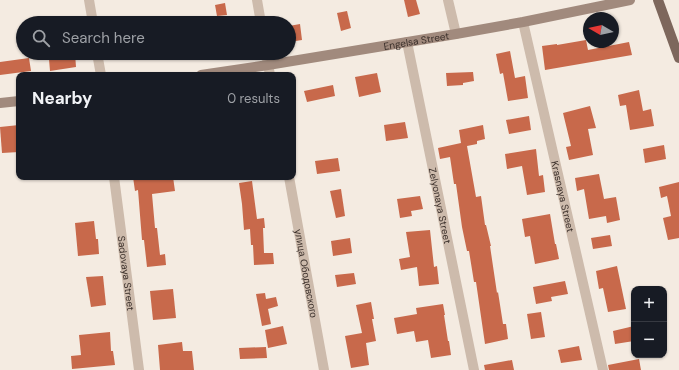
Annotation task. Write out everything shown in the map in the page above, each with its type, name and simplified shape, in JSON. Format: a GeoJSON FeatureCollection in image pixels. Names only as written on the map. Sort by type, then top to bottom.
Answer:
{"type":"FeatureCollection","features":[{"type":"Feature","properties":{"kind":"main road"},"geometry":{"type":"LineString","coordinates":[[658,0],[679,58]]}},
{"type":"Feature","properties":{"kind":"street"},"geometry":{"type":"LineString","coordinates":[[89,0],[92,16]]}},
{"type":"Feature","properties":{"kind":"street"},"geometry":{"type":"LineString","coordinates":[[257,0],[260,16]]}},
{"type":"Feature","properties":{"kind":"street"},"geometry":{"type":"LineString","coordinates":[[448,0],[456,34]]}},
{"type":"Feature","properties":{"kind":"street","name":"Engelsa Street"},"geometry":{"type":"LineString","coordinates":[[242,72],[269,70],[407,42],[523,22],[630,0]]}},
{"type":"Feature","properties":{"kind":"street","name":"Krasnaya Street"},"geometry":{"type":"LineString","coordinates":[[523,22],[604,370]]}},
{"type":"Feature","properties":{"kind":"street","name":"Zelyonaya Street"},"geometry":{"type":"LineString","coordinates":[[407,42],[474,370]]}},
{"type":"Feature","properties":{"kind":"street"},"geometry":{"type":"LineString","coordinates":[[98,60],[100,72]]}},
{"type":"Feature","properties":{"kind":"street"},"geometry":{"type":"LineString","coordinates":[[267,60],[269,70]]}},
{"type":"Feature","properties":{"kind":"street"},"geometry":{"type":"LineString","coordinates":[[0,103],[16,101]]}},
{"type":"Feature","properties":{"kind":"street","name":"Sadovaya Street"},"geometry":{"type":"LineString","coordinates":[[114,180],[139,370]]}},
{"type":"Feature","properties":{"kind":"street","name":"улица Ободовского"},"geometry":{"type":"LineString","coordinates":[[289,180],[324,370]]}},
{"type":"Feature","properties":{"kind":"building"},"geometry":{"type":"Polygon","coordinates":[[[404,0],[416,0],[420,14],[408,17],[404,0]]]}},
{"type":"Feature","properties":{"kind":"building"},"geometry":{"type":"Polygon","coordinates":[[[225,3],[227,15],[217,16],[215,5],[225,3]]]}},
{"type":"Feature","properties":{"kind":"building"},"geometry":{"type":"Polygon","coordinates":[[[347,11],[351,28],[341,31],[337,13],[347,11]]]}},
{"type":"Feature","properties":{"kind":"building"},"geometry":{"type":"Polygon","coordinates":[[[300,24],[302,40],[296,41],[296,25],[300,24]]]}},
{"type":"Feature","properties":{"kind":"building"},"geometry":{"type":"Polygon","coordinates":[[[583,41],[583,48],[588,48],[588,50],[598,48],[619,48],[619,44],[629,42],[632,55],[545,70],[542,46],[583,41]]]}},
{"type":"Feature","properties":{"kind":"building"},"geometry":{"type":"Polygon","coordinates":[[[510,51],[515,78],[525,76],[528,98],[508,101],[503,73],[500,74],[496,54],[510,51]]]}},
{"type":"Feature","properties":{"kind":"building"},"geometry":{"type":"Polygon","coordinates":[[[29,60],[31,71],[0,75],[0,62],[29,60]]]}},
{"type":"Feature","properties":{"kind":"building"},"geometry":{"type":"Polygon","coordinates":[[[49,60],[76,60],[76,67],[50,71],[49,60]]]}},
{"type":"Feature","properties":{"kind":"building"},"geometry":{"type":"Polygon","coordinates":[[[473,72],[474,81],[463,83],[463,85],[447,86],[446,73],[473,72]]]}},
{"type":"Feature","properties":{"kind":"building"},"geometry":{"type":"Polygon","coordinates":[[[377,73],[381,92],[359,97],[355,77],[377,73]]]}},
{"type":"Feature","properties":{"kind":"building"},"geometry":{"type":"Polygon","coordinates":[[[333,85],[335,96],[307,102],[304,91],[333,85]]]}},
{"type":"Feature","properties":{"kind":"building"},"geometry":{"type":"Polygon","coordinates":[[[639,90],[643,111],[651,109],[654,126],[630,130],[626,105],[620,106],[618,95],[639,90]]]}},
{"type":"Feature","properties":{"kind":"building"},"geometry":{"type":"Polygon","coordinates":[[[590,106],[596,128],[588,129],[593,155],[569,160],[566,147],[571,146],[563,113],[590,106]]]}},
{"type":"Feature","properties":{"kind":"building"},"geometry":{"type":"Polygon","coordinates":[[[529,116],[531,130],[509,134],[506,120],[529,116]]]}},
{"type":"Feature","properties":{"kind":"building"},"geometry":{"type":"Polygon","coordinates":[[[405,122],[408,138],[386,141],[384,125],[405,122]]]}},
{"type":"Feature","properties":{"kind":"building"},"geometry":{"type":"Polygon","coordinates":[[[16,125],[16,152],[2,153],[0,127],[16,125]]]}},
{"type":"Feature","properties":{"kind":"building"},"geometry":{"type":"Polygon","coordinates":[[[483,125],[485,139],[477,141],[477,144],[467,146],[476,197],[481,196],[485,225],[491,246],[497,293],[498,292],[503,324],[506,324],[508,339],[485,344],[476,282],[474,282],[469,251],[467,251],[462,227],[456,184],[454,184],[450,157],[440,159],[438,148],[461,143],[459,130],[483,125]]]}},
{"type":"Feature","properties":{"kind":"building"},"geometry":{"type":"Polygon","coordinates":[[[664,145],[666,159],[645,163],[643,149],[664,145]]]}},
{"type":"Feature","properties":{"kind":"building"},"geometry":{"type":"Polygon","coordinates":[[[536,149],[539,176],[543,175],[545,192],[527,195],[522,166],[507,169],[505,154],[536,149]]]}},
{"type":"Feature","properties":{"kind":"building"},"geometry":{"type":"Polygon","coordinates":[[[338,158],[340,171],[317,174],[315,161],[338,158]]]}},
{"type":"Feature","properties":{"kind":"building"},"geometry":{"type":"Polygon","coordinates":[[[599,174],[604,199],[616,197],[620,220],[607,223],[606,216],[589,219],[584,189],[577,191],[575,178],[599,174]]]}},
{"type":"Feature","properties":{"kind":"building"},"geometry":{"type":"Polygon","coordinates":[[[133,180],[173,180],[175,191],[152,194],[155,228],[157,228],[160,255],[165,254],[166,265],[147,267],[144,240],[142,240],[138,190],[135,191],[133,180]]]}},
{"type":"Feature","properties":{"kind":"building"},"geometry":{"type":"Polygon","coordinates":[[[252,181],[257,219],[264,218],[264,253],[273,253],[274,264],[254,265],[253,245],[251,245],[250,229],[244,230],[239,183],[252,181]]]}},
{"type":"Feature","properties":{"kind":"building"},"geometry":{"type":"Polygon","coordinates":[[[679,182],[679,238],[668,240],[663,218],[671,216],[667,196],[661,198],[659,187],[679,182]]]}},
{"type":"Feature","properties":{"kind":"building"},"geometry":{"type":"Polygon","coordinates":[[[341,189],[345,216],[336,218],[330,191],[341,189]]]}},
{"type":"Feature","properties":{"kind":"building"},"geometry":{"type":"Polygon","coordinates":[[[420,196],[423,209],[411,211],[412,216],[400,218],[397,199],[420,196]]]}},
{"type":"Feature","properties":{"kind":"building"},"geometry":{"type":"Polygon","coordinates":[[[550,214],[559,259],[535,264],[530,236],[525,237],[522,219],[550,214]]]}},
{"type":"Feature","properties":{"kind":"building"},"geometry":{"type":"Polygon","coordinates":[[[94,221],[96,239],[98,239],[99,254],[78,256],[75,223],[94,221]]]}},
{"type":"Feature","properties":{"kind":"building"},"geometry":{"type":"Polygon","coordinates":[[[430,230],[434,267],[437,266],[439,284],[419,286],[417,267],[401,270],[399,259],[410,257],[406,232],[430,230]]]}},
{"type":"Feature","properties":{"kind":"building"},"geometry":{"type":"Polygon","coordinates":[[[610,235],[612,246],[593,249],[591,238],[610,235]]]}},
{"type":"Feature","properties":{"kind":"building"},"geometry":{"type":"Polygon","coordinates":[[[350,238],[352,253],[333,256],[331,241],[350,238]]]}},
{"type":"Feature","properties":{"kind":"building"},"geometry":{"type":"Polygon","coordinates":[[[617,266],[626,309],[608,312],[603,288],[599,289],[596,271],[617,266]]]}},
{"type":"Feature","properties":{"kind":"building"},"geometry":{"type":"Polygon","coordinates":[[[354,273],[356,284],[337,287],[335,275],[354,273]]]}},
{"type":"Feature","properties":{"kind":"building"},"geometry":{"type":"Polygon","coordinates":[[[103,276],[106,305],[91,307],[86,277],[103,276]]]}},
{"type":"Feature","properties":{"kind":"building"},"geometry":{"type":"Polygon","coordinates":[[[565,281],[568,294],[551,297],[552,301],[536,304],[533,287],[565,281]]]}},
{"type":"Feature","properties":{"kind":"building"},"geometry":{"type":"Polygon","coordinates":[[[173,289],[176,318],[153,320],[150,291],[173,289]]]}},
{"type":"Feature","properties":{"kind":"building"},"geometry":{"type":"Polygon","coordinates":[[[265,293],[266,299],[276,297],[278,306],[268,309],[271,324],[262,326],[256,294],[265,293]]]}},
{"type":"Feature","properties":{"kind":"building"},"geometry":{"type":"Polygon","coordinates":[[[371,302],[376,341],[366,343],[369,365],[351,368],[345,336],[362,333],[356,305],[371,302]]]}},
{"type":"Feature","properties":{"kind":"building"},"geometry":{"type":"Polygon","coordinates":[[[443,304],[451,355],[431,358],[428,340],[416,342],[414,331],[397,334],[394,318],[417,314],[416,308],[443,304]]]}},
{"type":"Feature","properties":{"kind":"building"},"geometry":{"type":"Polygon","coordinates":[[[541,312],[545,337],[531,339],[527,314],[541,312]]]}},
{"type":"Feature","properties":{"kind":"building"},"geometry":{"type":"Polygon","coordinates":[[[283,326],[287,344],[268,348],[265,330],[283,326]]]}},
{"type":"Feature","properties":{"kind":"building"},"geometry":{"type":"Polygon","coordinates":[[[631,327],[631,341],[615,344],[613,331],[631,327]]]}},
{"type":"Feature","properties":{"kind":"building"},"geometry":{"type":"Polygon","coordinates":[[[110,332],[111,351],[113,351],[115,365],[72,369],[71,356],[81,355],[79,335],[110,332]]]}},
{"type":"Feature","properties":{"kind":"building"},"geometry":{"type":"Polygon","coordinates":[[[182,342],[183,351],[192,351],[194,370],[160,370],[158,345],[182,342]]]}},
{"type":"Feature","properties":{"kind":"building"},"geometry":{"type":"Polygon","coordinates":[[[579,346],[582,360],[561,363],[558,350],[579,346]]]}},
{"type":"Feature","properties":{"kind":"building"},"geometry":{"type":"Polygon","coordinates":[[[266,347],[267,358],[240,359],[239,348],[266,347]]]}},
{"type":"Feature","properties":{"kind":"building"},"geometry":{"type":"Polygon","coordinates":[[[639,359],[641,370],[609,370],[608,365],[639,359]]]}},
{"type":"Feature","properties":{"kind":"building"},"geometry":{"type":"Polygon","coordinates":[[[512,360],[514,370],[485,370],[484,365],[512,360]]]}}]}
